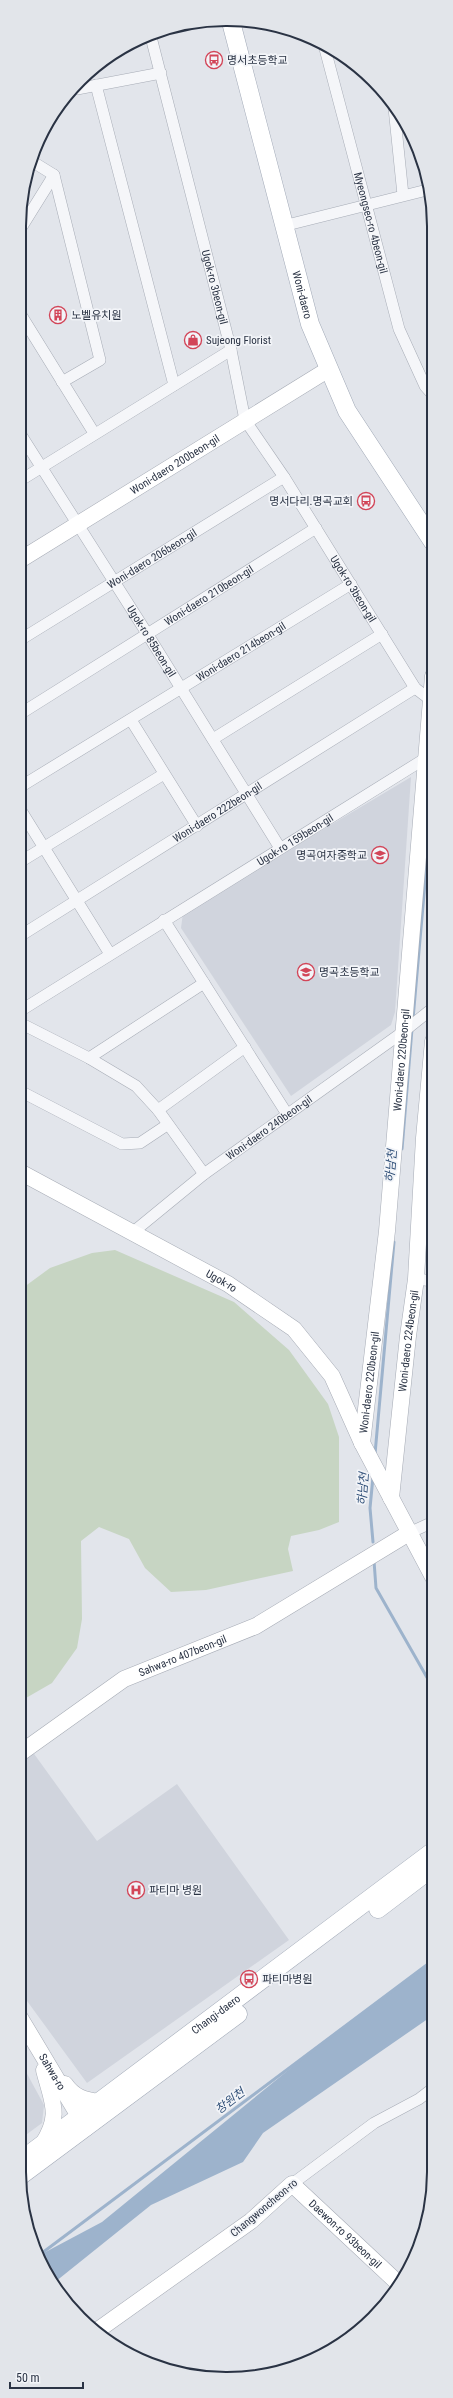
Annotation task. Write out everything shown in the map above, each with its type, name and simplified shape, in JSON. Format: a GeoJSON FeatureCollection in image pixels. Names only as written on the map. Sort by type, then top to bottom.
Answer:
{"type":"FeatureCollection","features":[{"type":"Feature","properties":{"kind":"main road","name":"Woni-daero"},"geometry":{"type":"LineString","coordinates":[[232,26],[283,226],[310,324],[347,411],[427,533]]}},
{"type":"Feature","properties":{"kind":"main road","name":"Changi-daero"},"geometry":{"type":"LineString","coordinates":[[26,2157],[41,2146],[82,2122],[99,2102],[427,1856]]}},
{"type":"Feature","properties":{"kind":"main road","name":"Changi-daero"},"geometry":{"type":"LineString","coordinates":[[26,2171],[82,2122],[427,1872]]}},
{"type":"Feature","properties":{"kind":"street","name":"Ugok-ro 3beon-gil"},"geometry":{"type":"LineString","coordinates":[[152,40],[231,350],[246,420],[284,477],[415,688],[427,697]]}},
{"type":"Feature","properties":{"kind":"street","name":"Myeongseo-ro 4beon-gil"},"geometry":{"type":"LineString","coordinates":[[326,52],[365,206],[399,329],[427,388]]}},
{"type":"Feature","properties":{"kind":"street"},"geometry":{"type":"LineString","coordinates":[[82,88],[161,73]]}},
{"type":"Feature","properties":{"kind":"street"},"geometry":{"type":"LineString","coordinates":[[96,85],[174,384]]}},
{"type":"Feature","properties":{"kind":"street"},"geometry":{"type":"LineString","coordinates":[[395,118],[402,195]]}},
{"type":"Feature","properties":{"kind":"street"},"geometry":{"type":"LineString","coordinates":[[36,164],[54,175],[100,360],[62,382]]}},
{"type":"Feature","properties":{"kind":"street"},"geometry":{"type":"LineString","coordinates":[[26,220],[54,175]]}},
{"type":"Feature","properties":{"kind":"street"},"geometry":{"type":"LineString","coordinates":[[283,226],[424,191]]}},
{"type":"Feature","properties":{"kind":"street"},"geometry":{"type":"LineString","coordinates":[[26,324],[94,433]]}},
{"type":"Feature","properties":{"kind":"street"},"geometry":{"type":"LineString","coordinates":[[26,477],[94,433],[231,350]]}},
{"type":"Feature","properties":{"kind":"street","name":"Woni-daero 200beon-gil"},"geometry":{"type":"LineString","coordinates":[[26,556],[329,369]]}},
{"type":"Feature","properties":{"kind":"street","name":"Ugok-ro 85beon-gil"},"geometry":{"type":"LineString","coordinates":[[26,444],[114,580],[280,848]]}},
{"type":"Feature","properties":{"kind":"street","name":"Woni-daero 206beon-gil"},"geometry":{"type":"LineString","coordinates":[[26,636],[114,580],[284,477]]}},
{"type":"Feature","properties":{"kind":"street","name":"Woni-daero 210beon-gil"},"geometry":{"type":"LineString","coordinates":[[26,710],[316,528]]}},
{"type":"Feature","properties":{"kind":"street","name":"Woni-daero 214beon-gil"},"geometry":{"type":"LineString","coordinates":[[26,783],[351,584]]}},
{"type":"Feature","properties":{"kind":"street"},"geometry":{"type":"LineString","coordinates":[[213,738],[382,634]]}},
{"type":"Feature","properties":{"kind":"street","name":"Woni-daero 222beon-gil"},"geometry":{"type":"LineString","coordinates":[[26,932],[77,902],[415,688]]}},
{"type":"Feature","properties":{"kind":"street"},"geometry":{"type":"LineString","coordinates":[[131,720],[197,826]]}},
{"type":"Feature","properties":{"kind":"street"},"geometry":{"type":"LineString","coordinates":[[131,720],[197,826]]}},
{"type":"Feature","properties":{"kind":"street","name":"Woni-daero 220beon-gil"},"geometry":{"type":"LineString","coordinates":[[364,1446],[387,1231],[405,1029],[427,748]]}},
{"type":"Feature","properties":{"kind":"street","name":"Ugok-ro 159beon-gil"},"geometry":{"type":"LineString","coordinates":[[26,1007],[426,758]]}},
{"type":"Feature","properties":{"kind":"street"},"geometry":{"type":"LineString","coordinates":[[26,858],[164,774]]}},
{"type":"Feature","properties":{"kind":"street"},"geometry":{"type":"LineString","coordinates":[[26,819],[110,954]]}},
{"type":"Feature","properties":{"kind":"street"},"geometry":{"type":"LineString","coordinates":[[164,920],[287,1114]]}},
{"type":"Feature","properties":{"kind":"street"},"geometry":{"type":"LineString","coordinates":[[88,1058],[204,982]]}},
{"type":"Feature","properties":{"kind":"street","name":"Woni-daero 240beon-gil"},"geometry":{"type":"LineString","coordinates":[[132,1233],[204,1174],[427,1013]]}},
{"type":"Feature","properties":{"kind":"street"},"geometry":{"type":"LineString","coordinates":[[26,1026],[88,1058],[136,1086],[158,1110],[167,1125],[204,1174]]}},
{"type":"Feature","properties":{"kind":"street"},"geometry":{"type":"LineString","coordinates":[[158,1110],[245,1047]]}},
{"type":"Feature","properties":{"kind":"street"},"geometry":{"type":"LineString","coordinates":[[26,1094],[122,1144],[140,1143],[167,1125]]}},
{"type":"Feature","properties":{"kind":"street","name":"Woni-daero 224beon-gil"},"geometry":{"type":"LineString","coordinates":[[388,1494],[416,1279],[427,1165]]}},
{"type":"Feature","properties":{"kind":"street","name":"Ugok-ro"},"geometry":{"type":"LineString","coordinates":[[26,1175],[228,1284],[294,1328],[332,1376],[388,1494]]}},
{"type":"Feature","properties":{"kind":"street"},"geometry":{"type":"LineString","coordinates":[[416,1279],[427,1280]]}},
{"type":"Feature","properties":{"kind":"street"},"geometry":{"type":"LineString","coordinates":[[388,1494],[427,1566]]}},
{"type":"Feature","properties":{"kind":"street"},"geometry":{"type":"LineString","coordinates":[[409,1533],[427,1525]]}},
{"type":"Feature","properties":{"kind":"street","name":"Sahwa-ro 407beon-gil"},"geometry":{"type":"LineString","coordinates":[[26,1749],[124,1679],[256,1626],[352,1567],[390,1546],[409,1533]]}},
{"type":"Feature","properties":{"kind":"street","name":"Sahwa-ro"},"geometry":{"type":"LineString","coordinates":[[26,2028],[82,2122]]}},
{"type":"Feature","properties":{"kind":"street"},"geometry":{"type":"LineString","coordinates":[[40,2051],[54,2068],[70,2092],[78,2097],[99,2102]]}},
{"type":"Feature","properties":{"kind":"street"},"geometry":{"type":"LineString","coordinates":[[40,2051],[55,2111],[54,2123],[41,2146]]}},
{"type":"Feature","properties":{"kind":"street","name":"Changwoncheon-ro"},"geometry":{"type":"LineString","coordinates":[[101,2328],[251,2221],[292,2184],[374,2123],[419,2099],[427,2093]]}},
{"type":"Feature","properties":{"kind":"street","name":"Daewon-ro 93beon-gil"},"geometry":{"type":"LineString","coordinates":[[292,2184],[395,2280]]}},
{"type":"Feature","properties":{"kind":"shaded area"},"geometry":{"type":"Polygon","coordinates":[[[411,777],[395,1012],[391,1025],[291,1096],[181,928],[183,913],[411,777]]]}},
{"type":"Feature","properties":{"kind":"shaded area","name":"파티마 병원"},"geometry":{"type":"Polygon","coordinates":[[[32,1751],[97,1841],[177,1784],[289,1940],[87,2083],[26,2000],[26,1755],[32,1751]]]}},
{"type":"Feature","properties":{"kind":"shaded area"},"geometry":{"type":"Polygon","coordinates":[[[26,2072],[44,2105],[42,2123],[26,2135],[26,2072]]]}},
{"type":"Feature","properties":{"kind":"green space"},"geometry":{"type":"Polygon","coordinates":[[[115,1250],[234,1302],[289,1350],[328,1404],[339,1437],[339,1522],[319,1530],[291,1536],[288,1549],[293,1571],[206,1590],[171,1592],[145,1568],[129,1539],[99,1527],[81,1541],[82,1619],[77,1648],[52,1683],[26,1698],[26,1286],[50,1268],[92,1253],[115,1250]]]}},
{"type":"Feature","properties":{"kind":"water"},"geometry":{"type":"Polygon","coordinates":[[[427,1965],[427,2019],[263,2133],[243,2162],[151,2205],[58,2280],[44,2253],[102,2222],[313,2050],[427,1965]]]}},
{"type":"Feature","properties":{"kind":"waterway","name":"하남천"},"geometry":{"type":"LineString","coordinates":[[413,1019],[427,860]]}},
{"type":"Feature","properties":{"kind":"waterway","name":"하남천"},"geometry":{"type":"LineString","coordinates":[[402,1149],[412,1029]]}},
{"type":"Feature","properties":{"kind":"waterway","name":"하남천"},"geometry":{"type":"LineString","coordinates":[[375,1454],[394,1242]]}},
{"type":"Feature","properties":{"kind":"waterway","name":"하남천"},"geometry":{"type":"LineString","coordinates":[[373,1477],[370,1508],[373,1542]]}},
{"type":"Feature","properties":{"kind":"waterway"},"geometry":{"type":"LineString","coordinates":[[374,1561],[376,1588],[427,1677]]}},
{"type":"Feature","properties":{"kind":"waterway","name":"창원천"},"geometry":{"type":"LineString","coordinates":[[43,2252],[427,1965]]}},
{"type":"Feature","properties":{"kind":"place","name":"명서초등학교"},"geometry":{"type":"Point","coordinates":[214,60]}},
{"type":"Feature","properties":{"kind":"place","name":"노벨유치원"},"geometry":{"type":"Point","coordinates":[58,315]}},
{"type":"Feature","properties":{"kind":"place","name":"Sujeong Florist"},"geometry":{"type":"Point","coordinates":[193,340]}},
{"type":"Feature","properties":{"kind":"place","name":"명서다리.명곡교회"},"geometry":{"type":"Point","coordinates":[366,501]}},
{"type":"Feature","properties":{"kind":"place","name":"명곡여자중학교"},"geometry":{"type":"Point","coordinates":[380,855]}},
{"type":"Feature","properties":{"kind":"place","name":"명곡초등학교"},"geometry":{"type":"Point","coordinates":[306,972]}},
{"type":"Feature","properties":{"kind":"place","name":"파티마 병원"},"geometry":{"type":"Point","coordinates":[136,1890]}},
{"type":"Feature","properties":{"kind":"place","name":"파티마병원"},"geometry":{"type":"Point","coordinates":[249,1979]}}]}
